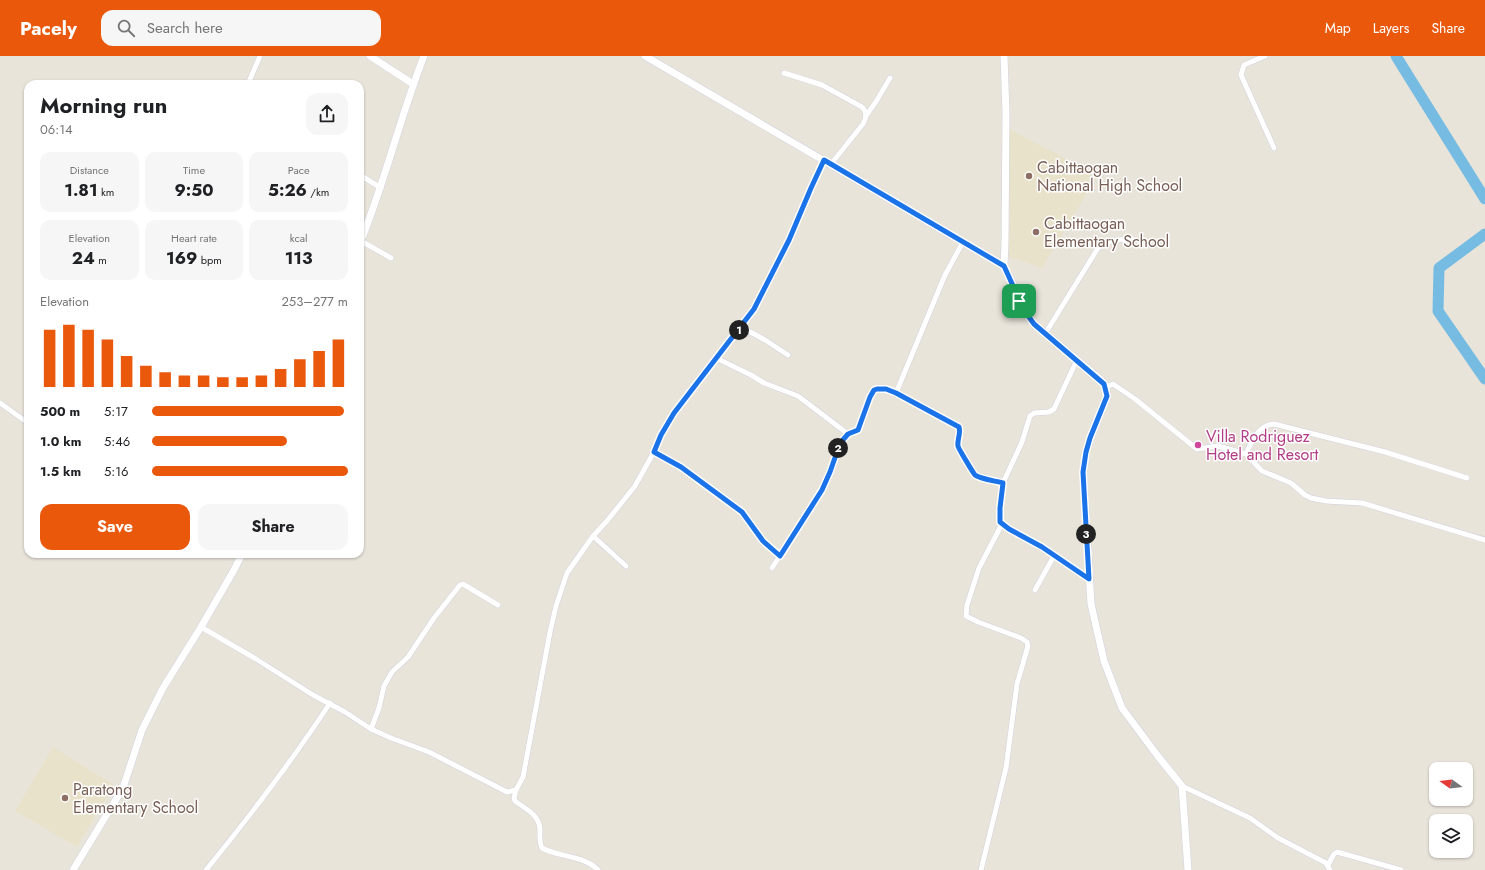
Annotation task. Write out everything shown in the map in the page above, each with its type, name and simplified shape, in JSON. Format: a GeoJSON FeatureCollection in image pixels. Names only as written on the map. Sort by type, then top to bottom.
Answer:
{"type":"FeatureCollection","features":[{"type":"Feature","properties":{"kind":"street"},"geometry":{"type":"LineString","coordinates":[[250,80],[260,56]]}},
{"type":"Feature","properties":{"kind":"street"},"geometry":{"type":"LineString","coordinates":[[370,56],[413,84]]}},
{"type":"Feature","properties":{"kind":"street"},"geometry":{"type":"LineString","coordinates":[[364,232],[381,188],[413,84],[424,56]]}},
{"type":"Feature","properties":{"kind":"street"},"geometry":{"type":"LineString","coordinates":[[645,56],[1004,266]]}},
{"type":"Feature","properties":{"kind":"street"},"geometry":{"type":"LineString","coordinates":[[1004,56],[1006,113],[1004,266],[1024,310],[1034,324],[1101,380],[1106,387],[1107,396],[1090,438],[1083,472],[1091,604],[1106,669],[1122,708],[1182,786],[1250,818],[1278,838],[1321,860],[1329,868],[1334,854],[1337,852],[1401,870]]}},
{"type":"Feature","properties":{"kind":"street"},"geometry":{"type":"LineString","coordinates":[[1265,56],[1244,65],[1241,74],[1274,148]]}},
{"type":"Feature","properties":{"kind":"street"},"geometry":{"type":"LineString","coordinates":[[784,73],[822,85],[862,107],[866,112],[866,116]]}},
{"type":"Feature","properties":{"kind":"street"},"geometry":{"type":"LineString","coordinates":[[831,164],[864,124],[866,116],[890,78]]}},
{"type":"Feature","properties":{"kind":"street"},"geometry":{"type":"LineString","coordinates":[[598,870],[595,867],[574,858],[542,848],[539,839],[539,823],[537,818],[515,801],[514,798],[516,790],[523,777],[556,606],[567,573],[593,536],[607,522],[635,486],[674,413],[754,309],[797,223],[824,160]]}},
{"type":"Feature","properties":{"kind":"street"},"geometry":{"type":"LineString","coordinates":[[364,177],[381,188]]}},
{"type":"Feature","properties":{"kind":"street"},"geometry":{"type":"LineString","coordinates":[[1045,334],[1098,248],[1110,241],[1138,240]]}},
{"type":"Feature","properties":{"kind":"street"},"geometry":{"type":"LineString","coordinates":[[896,393],[945,275],[963,242]]}},
{"type":"Feature","properties":{"kind":"street"},"geometry":{"type":"LineString","coordinates":[[364,244],[391,258]]}},
{"type":"Feature","properties":{"kind":"street"},"geometry":{"type":"LineString","coordinates":[[741,327],[788,355]]}},
{"type":"Feature","properties":{"kind":"street"},"geometry":{"type":"LineString","coordinates":[[716,358],[764,383],[798,396],[848,434]]}},
{"type":"Feature","properties":{"kind":"street"},"geometry":{"type":"LineString","coordinates":[[1077,360],[1054,409],[1049,412],[1034,413],[1030,416],[1022,442],[1003,483],[999,518],[1002,524],[1089,579]]}},
{"type":"Feature","properties":{"kind":"street"},"geometry":{"type":"LineString","coordinates":[[1106,387],[1113,384],[1118,387],[1196,449],[1218,446],[1246,454],[1257,468],[1291,483],[1311,498],[1326,501],[1362,504],[1485,540]]}},
{"type":"Feature","properties":{"kind":"street"},"geometry":{"type":"LineString","coordinates":[[772,568],[822,490],[842,441],[848,434],[858,430],[874,390],[881,388],[896,393],[957,426],[960,432],[958,449],[974,474],[1003,483]]}},
{"type":"Feature","properties":{"kind":"street"},"geometry":{"type":"LineString","coordinates":[[0,403],[24,420]]}},
{"type":"Feature","properties":{"kind":"street"},"geometry":{"type":"LineString","coordinates":[[1246,454],[1260,430],[1265,426],[1274,424],[1385,452],[1467,478]]}},
{"type":"Feature","properties":{"kind":"street"},"geometry":{"type":"LineString","coordinates":[[654,452],[681,467],[742,512],[763,541],[780,556]]}},
{"type":"Feature","properties":{"kind":"street"},"geometry":{"type":"LineString","coordinates":[[981,870],[1006,768],[1017,684],[1028,646],[1021,638],[966,616],[967,605],[979,568],[1002,524]]}},
{"type":"Feature","properties":{"kind":"street"},"geometry":{"type":"LineString","coordinates":[[593,536],[626,566]]}},
{"type":"Feature","properties":{"kind":"street"},"geometry":{"type":"LineString","coordinates":[[1035,590],[1054,556]]}},
{"type":"Feature","properties":{"kind":"street"},"geometry":{"type":"LineString","coordinates":[[73,870],[123,788],[142,730],[163,688],[201,627],[240,558]]}},
{"type":"Feature","properties":{"kind":"street"},"geometry":{"type":"LineString","coordinates":[[371,729],[379,708],[384,686],[392,672],[408,658],[460,585],[463,584],[498,605]]}},
{"type":"Feature","properties":{"kind":"street"},"geometry":{"type":"LineString","coordinates":[[201,627],[256,658],[290,682],[360,720],[371,729],[429,752],[507,792],[516,790]]}},
{"type":"Feature","properties":{"kind":"street"},"geometry":{"type":"LineString","coordinates":[[206,870],[242,826],[303,745],[330,703]]}},
{"type":"Feature","properties":{"kind":"street"},"geometry":{"type":"LineString","coordinates":[[1182,786],[1188,870]]}},
{"type":"Feature","properties":{"kind":"shaded area","name":"Cabittaogan Elementary School"},"geometry":{"type":"Polygon","coordinates":[[[1009,129],[1059,155],[1096,178],[1042,268],[1009,257],[1009,129]]]}},
{"type":"Feature","properties":{"kind":"shaded area","name":"Paratong Elementary School"},"geometry":{"type":"Polygon","coordinates":[[[53,747],[114,785],[77,847],[15,811],[53,747]]]}},
{"type":"Feature","properties":{"kind":"waterway"},"geometry":{"type":"LineString","coordinates":[[1396,56],[1485,199]]}},
{"type":"Feature","properties":{"kind":"waterway"},"geometry":{"type":"LineString","coordinates":[[1485,234],[1439,268],[1438,311],[1485,379]]}},
{"type":"Feature","properties":{"kind":"place","name":"Cabittaogan National High School"},"geometry":{"type":"Point","coordinates":[1029,176]}},
{"type":"Feature","properties":{"kind":"place","name":"Cabittaogan Elementary School"},"geometry":{"type":"Point","coordinates":[1036,232]}},
{"type":"Feature","properties":{"kind":"place","name":"Villa Rodriguez Hotel and Resort"},"geometry":{"type":"Point","coordinates":[1198,445]}},
{"type":"Feature","properties":{"kind":"place","name":"Paratong Elementary School"},"geometry":{"type":"Point","coordinates":[65,798]}},
{"type":"Feature","properties":{"kind":"route"},"geometry":{"type":"LineString","coordinates":[[824,160],[1004,266],[1019,301],[1034,324],[1101,380],[1106,387],[1107,396],[1090,438],[1083,472],[1089,579],[1042,547],[1009,529],[1000,522],[1000,498],[1003,483],[974,474],[972,468],[958,449],[957,445],[960,432],[959,427],[886,389],[881,388],[874,390],[858,430],[844,437],[822,490],[780,556],[763,541],[749,519],[742,512],[681,467],[654,452],[661,435],[674,413],[754,309],[797,223],[816,175],[824,160]]}}]}
